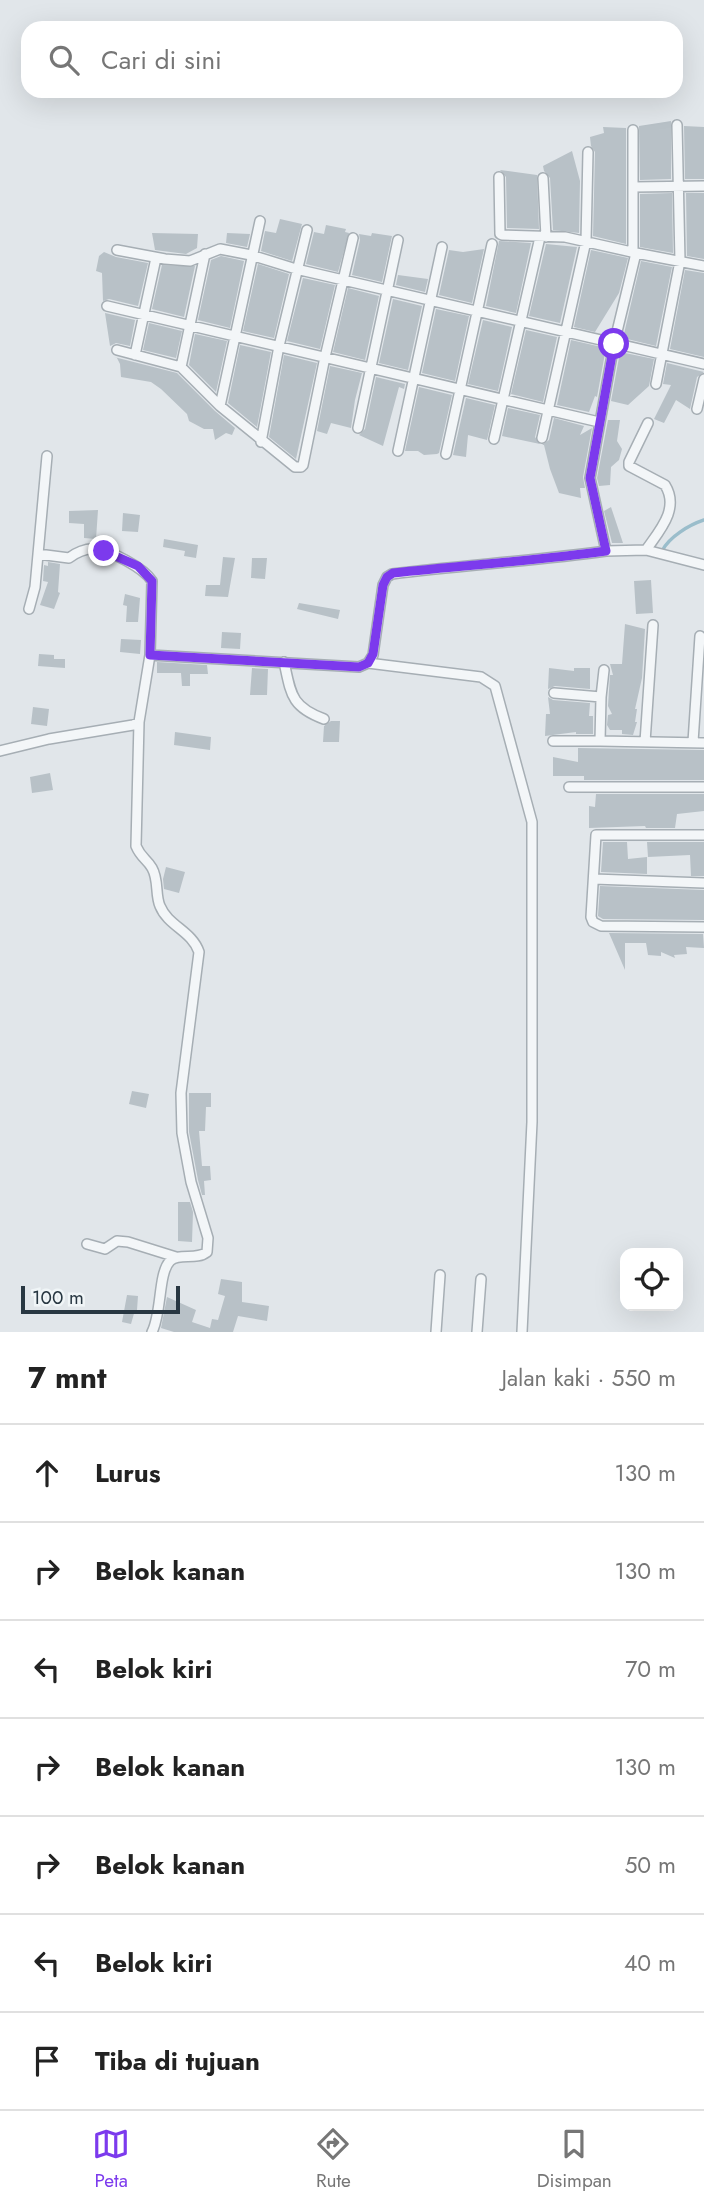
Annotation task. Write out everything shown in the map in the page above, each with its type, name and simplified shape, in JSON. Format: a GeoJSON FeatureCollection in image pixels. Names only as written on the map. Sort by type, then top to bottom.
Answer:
{"type":"FeatureCollection","features":[{"type":"Feature","properties":{"kind":"street"},"geometry":{"type":"LineString","coordinates":[[656,384],[680,261],[677,125]]}},
{"type":"Feature","properties":{"kind":"street"},"geometry":{"type":"LineString","coordinates":[[606,551],[590,478],[614,344],[635,252],[633,130]]}},
{"type":"Feature","properties":{"kind":"street"},"geometry":{"type":"LineString","coordinates":[[542,438],[586,241],[588,152]]}},
{"type":"Feature","properties":{"kind":"street"},"geometry":{"type":"LineString","coordinates":[[499,177],[500,234],[586,241],[704,266]]}},
{"type":"Feature","properties":{"kind":"street"},"geometry":{"type":"LineString","coordinates":[[494,439],[543,237],[543,178]]}},
{"type":"Feature","properties":{"kind":"street"},"geometry":{"type":"LineString","coordinates":[[634,187],[704,186]]}},
{"type":"Feature","properties":{"kind":"street"},"geometry":{"type":"LineString","coordinates":[[220,406],[260,221]]}},
{"type":"Feature","properties":{"kind":"street"},"geometry":{"type":"LineString","coordinates":[[261,442],[279,346],[307,230]]}},
{"type":"Feature","properties":{"kind":"street"},"geometry":{"type":"LineString","coordinates":[[117,350],[181,367],[261,442],[295,467],[303,465],[353,238]]}},
{"type":"Feature","properties":{"kind":"street"},"geometry":{"type":"LineString","coordinates":[[358,428],[398,240]]}},
{"type":"Feature","properties":{"kind":"street"},"geometry":{"type":"LineString","coordinates":[[446,454],[492,244]]}},
{"type":"Feature","properties":{"kind":"street"},"geometry":{"type":"LineString","coordinates":[[398,451],[442,247]]}},
{"type":"Feature","properties":{"kind":"street"},"geometry":{"type":"LineString","coordinates":[[117,250],[190,261],[220,249],[251,255],[296,269],[704,364]]}},
{"type":"Feature","properties":{"kind":"street"},"geometry":{"type":"LineString","coordinates":[[181,367],[205,254]]}},
{"type":"Feature","properties":{"kind":"street"},"geometry":{"type":"LineString","coordinates":[[135,355],[156,258]]}},
{"type":"Feature","properties":{"kind":"street"},"geometry":{"type":"LineString","coordinates":[[107,306],[599,422]]}},
{"type":"Feature","properties":{"kind":"street"},"geometry":{"type":"LineString","coordinates":[[697,409],[704,379]]}},
{"type":"Feature","properties":{"kind":"street"},"geometry":{"type":"LineString","coordinates":[[646,550],[669,516],[670,501],[665,485],[629,466],[648,423]]}},
{"type":"Feature","properties":{"kind":"street"},"geometry":{"type":"LineString","coordinates":[[29,609],[35,587],[47,456]]}},
{"type":"Feature","properties":{"kind":"street"},"geometry":{"type":"LineString","coordinates":[[38,554],[69,558],[96,548],[138,566],[152,581],[150,655],[139,722],[136,846],[140,856],[153,869],[160,906],[195,942],[199,952],[181,1093],[182,1133],[191,1182],[208,1238],[207,1252],[202,1256],[176,1257],[128,1242],[117,1241],[105,1249],[87,1244]]}},
{"type":"Feature","properties":{"kind":"street"},"geometry":{"type":"LineString","coordinates":[[368,663],[373,654],[383,585],[393,573],[542,560],[606,551],[646,550],[704,565]]}},
{"type":"Feature","properties":{"kind":"street"},"geometry":{"type":"LineString","coordinates":[[645,742],[653,625]]}},
{"type":"Feature","properties":{"kind":"street"},"geometry":{"type":"LineString","coordinates":[[692,743],[700,636]]}},
{"type":"Feature","properties":{"kind":"street"},"geometry":{"type":"LineString","coordinates":[[150,655],[359,667],[368,663],[481,677],[495,686],[532,822],[532,1122],[522,1332]]}},
{"type":"Feature","properties":{"kind":"street"},"geometry":{"type":"LineString","coordinates":[[284,662],[292,698],[306,712],[324,719]]}},
{"type":"Feature","properties":{"kind":"street"},"geometry":{"type":"LineString","coordinates":[[600,741],[604,670]]}},
{"type":"Feature","properties":{"kind":"street"},"geometry":{"type":"LineString","coordinates":[[554,693],[601,697]]}},
{"type":"Feature","properties":{"kind":"street"},"geometry":{"type":"LineString","coordinates":[[0,751],[139,722]]}},
{"type":"Feature","properties":{"kind":"street"},"geometry":{"type":"LineString","coordinates":[[553,741],[704,743]]}},
{"type":"Feature","properties":{"kind":"street"},"geometry":{"type":"LineString","coordinates":[[569,787],[704,787]]}},
{"type":"Feature","properties":{"kind":"street"},"geometry":{"type":"LineString","coordinates":[[704,835],[596,835],[591,917],[596,924],[704,927]]}},
{"type":"Feature","properties":{"kind":"street"},"geometry":{"type":"LineString","coordinates":[[594,879],[704,883]]}},
{"type":"Feature","properties":{"kind":"street"},"geometry":{"type":"LineString","coordinates":[[152,1332],[160,1312],[167,1266],[176,1257]]}},
{"type":"Feature","properties":{"kind":"street"},"geometry":{"type":"LineString","coordinates":[[436,1332],[440,1275]]}},
{"type":"Feature","properties":{"kind":"street"},"geometry":{"type":"LineString","coordinates":[[477,1332],[481,1279]]}},
{"type":"Feature","properties":{"kind":"building"},"geometry":{"type":"Polygon","coordinates":[[[671,121],[671,179],[640,180],[639,126],[671,121]]]}},
{"type":"Feature","properties":{"kind":"building"},"geometry":{"type":"Polygon","coordinates":[[[684,126],[704,127],[704,179],[685,179],[684,126]]]}},
{"type":"Feature","properties":{"kind":"building"},"geometry":{"type":"Polygon","coordinates":[[[603,127],[626,128],[626,244],[593,236],[595,152],[590,137],[604,133],[603,127]]]}},
{"type":"Feature","properties":{"kind":"building"},"geometry":{"type":"Polygon","coordinates":[[[572,151],[580,181],[579,233],[553,230],[550,178],[543,166],[572,151]]]}},
{"type":"Feature","properties":{"kind":"building"},"geometry":{"type":"Polygon","coordinates":[[[500,170],[537,175],[539,229],[507,228],[506,177],[500,170]]]}},
{"type":"Feature","properties":{"kind":"building"},"geometry":{"type":"Polygon","coordinates":[[[672,193],[673,253],[640,247],[640,194],[672,193]]]}},
{"type":"Feature","properties":{"kind":"building"},"geometry":{"type":"Polygon","coordinates":[[[686,193],[704,193],[704,259],[687,256],[686,193]]]}},
{"type":"Feature","properties":{"kind":"building"},"geometry":{"type":"Polygon","coordinates":[[[280,219],[302,224],[292,261],[261,251],[265,231],[276,233],[280,219]]]}},
{"type":"Feature","properties":{"kind":"building"},"geometry":{"type":"Polygon","coordinates":[[[326,225],[346,229],[345,232],[349,233],[338,272],[306,264],[314,232],[324,234],[326,225]]]}},
{"type":"Feature","properties":{"kind":"building"},"geometry":{"type":"Polygon","coordinates":[[[152,233],[198,234],[197,248],[186,254],[155,250],[152,233]]]}},
{"type":"Feature","properties":{"kind":"building"},"geometry":{"type":"Polygon","coordinates":[[[227,233],[250,234],[247,247],[226,243],[227,233]]]}},
{"type":"Feature","properties":{"kind":"building"},"geometry":{"type":"Polygon","coordinates":[[[372,233],[392,236],[382,282],[352,275],[359,234],[371,236],[372,233]]]}},
{"type":"Feature","properties":{"kind":"building"},"geometry":{"type":"Polygon","coordinates":[[[499,241],[531,243],[516,313],[486,306],[499,241]]]}},
{"type":"Feature","properties":{"kind":"building"},"geometry":{"type":"Polygon","coordinates":[[[546,244],[577,247],[560,323],[529,316],[546,244]]]}},
{"type":"Feature","properties":{"kind":"building"},"geometry":{"type":"Polygon","coordinates":[[[484,249],[472,303],[439,295],[449,250],[463,252],[484,249]]]}},
{"type":"Feature","properties":{"kind":"building"},"geometry":{"type":"Polygon","coordinates":[[[591,250],[628,258],[619,293],[595,332],[574,327],[591,250]]]}},
{"type":"Feature","properties":{"kind":"building"},"geometry":{"type":"Polygon","coordinates":[[[104,252],[148,263],[138,306],[109,299],[103,301],[102,273],[96,271],[99,256],[104,252]]]}},
{"type":"Feature","properties":{"kind":"building"},"geometry":{"type":"Polygon","coordinates":[[[221,256],[244,261],[230,328],[198,320],[211,260],[221,256]]]}},
{"type":"Feature","properties":{"kind":"building"},"geometry":{"type":"Polygon","coordinates":[[[641,261],[672,267],[656,346],[623,338],[641,261]]]}},
{"type":"Feature","properties":{"kind":"building"},"geometry":{"type":"Polygon","coordinates":[[[258,264],[289,274],[274,338],[243,331],[258,264]]]}},
{"type":"Feature","properties":{"kind":"building"},"geometry":{"type":"Polygon","coordinates":[[[162,265],[195,266],[184,317],[152,309],[162,265]]]}},
{"type":"Feature","properties":{"kind":"building"},"geometry":{"type":"Polygon","coordinates":[[[685,270],[704,273],[704,357],[670,349],[685,270]]]}},
{"type":"Feature","properties":{"kind":"building"},"geometry":{"type":"Polygon","coordinates":[[[398,275],[428,279],[425,292],[396,285],[398,275]]]}},
{"type":"Feature","properties":{"kind":"building"},"geometry":{"type":"Polygon","coordinates":[[[303,278],[335,285],[320,349],[287,341],[303,278]]]}},
{"type":"Feature","properties":{"kind":"building"},"geometry":{"type":"Polygon","coordinates":[[[348,288],[379,296],[365,360],[333,352],[348,288]]]}},
{"type":"Feature","properties":{"kind":"building"},"geometry":{"type":"Polygon","coordinates":[[[393,299],[422,306],[408,370],[379,363],[393,299]]]}},
{"type":"Feature","properties":{"kind":"building"},"geometry":{"type":"Polygon","coordinates":[[[436,309],[469,316],[455,381],[422,373],[436,309]]]}},
{"type":"Feature","properties":{"kind":"building"},"geometry":{"type":"Polygon","coordinates":[[[105,313],[135,320],[130,346],[116,343],[110,346],[105,313]]]}},
{"type":"Feature","properties":{"kind":"building"},"geometry":{"type":"Polygon","coordinates":[[[483,320],[512,327],[498,391],[468,384],[483,320]]]}},
{"type":"Feature","properties":{"kind":"building"},"geometry":{"type":"Polygon","coordinates":[[[149,323],[182,331],[176,358],[143,350],[149,323]]]}},
{"type":"Feature","properties":{"kind":"building"},"geometry":{"type":"Polygon","coordinates":[[[526,330],[557,337],[543,402],[511,394],[526,330]]]}},
{"type":"Feature","properties":{"kind":"building"},"geometry":{"type":"Polygon","coordinates":[[[195,334],[227,341],[216,392],[189,365],[195,334]]]}},
{"type":"Feature","properties":{"kind":"building"},"geometry":{"type":"Polygon","coordinates":[[[571,340],[606,348],[597,397],[595,396],[589,412],[557,405],[571,340]]]}},
{"type":"Feature","properties":{"kind":"building"},"geometry":{"type":"Polygon","coordinates":[[[240,345],[271,352],[257,427],[228,403],[240,345]]]}},
{"type":"Feature","properties":{"kind":"building"},"geometry":{"type":"Polygon","coordinates":[[[620,352],[654,359],[649,386],[628,405],[611,401],[620,352]]]}},
{"type":"Feature","properties":{"kind":"building"},"geometry":{"type":"Polygon","coordinates":[[[284,355],[317,363],[296,459],[269,437],[284,355]]]}},
{"type":"Feature","properties":{"kind":"building"},"geometry":{"type":"Polygon","coordinates":[[[114,357],[177,373],[235,428],[232,435],[226,433],[215,440],[213,429],[204,429],[189,421],[187,414],[151,382],[121,377],[120,364],[114,357]]]}},
{"type":"Feature","properties":{"kind":"building"},"geometry":{"type":"Polygon","coordinates":[[[667,363],[704,372],[697,377],[690,409],[676,400],[664,423],[654,419],[671,385],[663,384],[667,363]]]}},
{"type":"Feature","properties":{"kind":"building"},"geometry":{"type":"Polygon","coordinates":[[[330,366],[362,373],[351,428],[331,423],[327,434],[317,431],[330,366]]]}},
{"type":"Feature","properties":{"kind":"building"},"geometry":{"type":"Polygon","coordinates":[[[376,377],[405,384],[404,389],[399,387],[383,446],[359,435],[365,429],[376,377]]]}},
{"type":"Feature","properties":{"kind":"building"},"geometry":{"type":"Polygon","coordinates":[[[419,387],[452,395],[437,454],[424,455],[418,451],[405,451],[419,387]]]}},
{"type":"Feature","properties":{"kind":"building"},"geometry":{"type":"Polygon","coordinates":[[[466,398],[495,405],[487,440],[468,435],[466,457],[453,455],[466,398]]]}},
{"type":"Feature","properties":{"kind":"building"},"geometry":{"type":"Polygon","coordinates":[[[508,408],[540,415],[535,437],[540,444],[502,436],[508,408]]]}},
{"type":"Feature","properties":{"kind":"building"},"geometry":{"type":"Polygon","coordinates":[[[554,418],[584,426],[580,435],[592,428],[583,477],[585,488],[580,488],[581,498],[559,493],[550,469],[542,445],[549,440],[554,418]]]}},
{"type":"Feature","properties":{"kind":"building"},"geometry":{"type":"Polygon","coordinates":[[[608,420],[620,420],[617,441],[622,449],[619,460],[611,467],[610,485],[599,486],[597,478],[608,420]]]}},
{"type":"Feature","properties":{"kind":"building"},"geometry":{"type":"Polygon","coordinates":[[[611,507],[623,543],[612,543],[604,511],[611,507]]]}},
{"type":"Feature","properties":{"kind":"building"},"geometry":{"type":"Polygon","coordinates":[[[98,510],[96,539],[84,538],[84,524],[69,523],[69,511],[98,510]]]}},
{"type":"Feature","properties":{"kind":"building"},"geometry":{"type":"Polygon","coordinates":[[[123,513],[140,515],[138,532],[122,531],[123,513]]]}},
{"type":"Feature","properties":{"kind":"building"},"geometry":{"type":"Polygon","coordinates":[[[164,539],[198,545],[196,558],[184,556],[185,551],[163,547],[164,539]]]}},
{"type":"Feature","properties":{"kind":"building"},"geometry":{"type":"Polygon","coordinates":[[[223,557],[235,558],[228,597],[205,596],[206,585],[220,585],[223,557]]]}},
{"type":"Feature","properties":{"kind":"building"},"geometry":{"type":"Polygon","coordinates":[[[252,558],[267,558],[265,579],[251,578],[252,558]]]}},
{"type":"Feature","properties":{"kind":"building"},"geometry":{"type":"Polygon","coordinates":[[[48,562],[60,564],[60,593],[54,609],[40,605],[48,582],[43,581],[44,565],[48,566],[48,562]]]}},
{"type":"Feature","properties":{"kind":"building"},"geometry":{"type":"Polygon","coordinates":[[[651,580],[653,613],[636,614],[634,581],[651,580]]]}},
{"type":"Feature","properties":{"kind":"building"},"geometry":{"type":"Polygon","coordinates":[[[125,594],[140,598],[138,622],[126,622],[127,606],[123,605],[125,594]]]}},
{"type":"Feature","properties":{"kind":"building"},"geometry":{"type":"Polygon","coordinates":[[[299,603],[340,610],[338,619],[297,609],[299,603]]]}},
{"type":"Feature","properties":{"kind":"building"},"geometry":{"type":"Polygon","coordinates":[[[625,624],[645,629],[642,678],[633,735],[622,734],[622,730],[610,730],[607,725],[608,715],[612,714],[608,706],[610,675],[613,675],[610,664],[622,664],[625,624]]]}},
{"type":"Feature","properties":{"kind":"building"},"geometry":{"type":"Polygon","coordinates":[[[222,632],[241,633],[240,649],[221,648],[222,632]]]}},
{"type":"Feature","properties":{"kind":"building"},"geometry":{"type":"Polygon","coordinates":[[[121,639],[141,640],[140,654],[120,652],[121,639]]]}},
{"type":"Feature","properties":{"kind":"building"},"geometry":{"type":"Polygon","coordinates":[[[39,654],[65,659],[65,668],[38,666],[39,654]]]}},
{"type":"Feature","properties":{"kind":"building"},"geometry":{"type":"Polygon","coordinates":[[[157,662],[207,665],[208,674],[190,674],[190,686],[182,686],[181,673],[157,673],[157,662]]]}},
{"type":"Feature","properties":{"kind":"building"},"geometry":{"type":"Polygon","coordinates":[[[252,668],[268,669],[267,695],[250,695],[252,668]]]}},
{"type":"Feature","properties":{"kind":"building"},"geometry":{"type":"Polygon","coordinates":[[[549,668],[574,671],[574,668],[590,668],[590,689],[555,686],[548,689],[549,668]]]}},
{"type":"Feature","properties":{"kind":"building"},"geometry":{"type":"Polygon","coordinates":[[[548,697],[553,700],[590,703],[589,716],[593,716],[593,734],[576,732],[545,736],[546,714],[550,714],[548,697]]]}},
{"type":"Feature","properties":{"kind":"building"},"geometry":{"type":"Polygon","coordinates":[[[33,707],[49,709],[47,726],[31,724],[33,707]]]}},
{"type":"Feature","properties":{"kind":"building"},"geometry":{"type":"Polygon","coordinates":[[[331,721],[340,721],[339,742],[323,742],[324,726],[331,721]]]}},
{"type":"Feature","properties":{"kind":"building"},"geometry":{"type":"Polygon","coordinates":[[[175,732],[211,737],[210,750],[174,745],[175,732]]]}},
{"type":"Feature","properties":{"kind":"building"},"geometry":{"type":"Polygon","coordinates":[[[578,748],[704,750],[704,780],[584,780],[584,776],[553,776],[553,757],[578,762],[578,748]]]}},
{"type":"Feature","properties":{"kind":"building"},"geometry":{"type":"Polygon","coordinates":[[[50,773],[53,790],[32,793],[30,777],[50,773]]]}},
{"type":"Feature","properties":{"kind":"building"},"geometry":{"type":"Polygon","coordinates":[[[596,794],[704,794],[704,811],[677,814],[675,828],[589,828],[589,806],[595,807],[596,794]]]}},
{"type":"Feature","properties":{"kind":"building"},"geometry":{"type":"Polygon","coordinates":[[[603,842],[627,842],[628,859],[647,857],[647,874],[601,872],[603,842]]]}},
{"type":"Feature","properties":{"kind":"building"},"geometry":{"type":"Polygon","coordinates":[[[647,842],[704,842],[704,876],[691,876],[690,855],[648,857],[647,842]]]}},
{"type":"Feature","properties":{"kind":"building"},"geometry":{"type":"Polygon","coordinates":[[[166,867],[185,872],[179,893],[164,889],[166,867]]]}},
{"type":"Feature","properties":{"kind":"building"},"geometry":{"type":"Polygon","coordinates":[[[600,886],[704,890],[704,920],[603,919],[598,916],[600,886]]]}},
{"type":"Feature","properties":{"kind":"building"},"geometry":{"type":"Polygon","coordinates":[[[609,933],[703,934],[704,948],[686,947],[687,954],[674,955],[675,958],[661,952],[661,956],[648,955],[646,943],[625,943],[625,970],[609,933]]]}},
{"type":"Feature","properties":{"kind":"building"},"geometry":{"type":"Polygon","coordinates":[[[132,1091],[149,1094],[146,1108],[129,1104],[132,1091]]]}},
{"type":"Feature","properties":{"kind":"building"},"geometry":{"type":"Polygon","coordinates":[[[189,1093],[211,1093],[211,1107],[206,1107],[205,1131],[199,1131],[202,1166],[210,1166],[211,1180],[204,1181],[205,1195],[202,1195],[198,1180],[189,1132],[189,1093]]]}},
{"type":"Feature","properties":{"kind":"building"},"geometry":{"type":"Polygon","coordinates":[[[178,1202],[190,1202],[193,1212],[192,1242],[178,1241],[178,1202]]]}},
{"type":"Feature","properties":{"kind":"building"},"geometry":{"type":"Polygon","coordinates":[[[221,1279],[242,1282],[242,1302],[269,1306],[267,1321],[238,1316],[233,1332],[174,1332],[161,1328],[167,1297],[196,1310],[192,1322],[210,1328],[212,1319],[218,1320],[225,1296],[218,1294],[221,1279]]]}},
{"type":"Feature","properties":{"kind":"building"},"geometry":{"type":"Polygon","coordinates":[[[127,1295],[138,1296],[137,1310],[131,1324],[122,1322],[127,1295]]]}},
{"type":"Feature","properties":{"kind":"waterway"},"geometry":{"type":"LineString","coordinates":[[662,551],[680,532],[704,520]]}},
{"type":"Feature","properties":{"kind":"route"},"geometry":{"type":"LineString","coordinates":[[104,551],[138,566],[152,581],[150,655],[359,667],[368,663],[373,654],[383,585],[393,573],[542,560],[606,551],[590,478],[614,344]]}}]}
